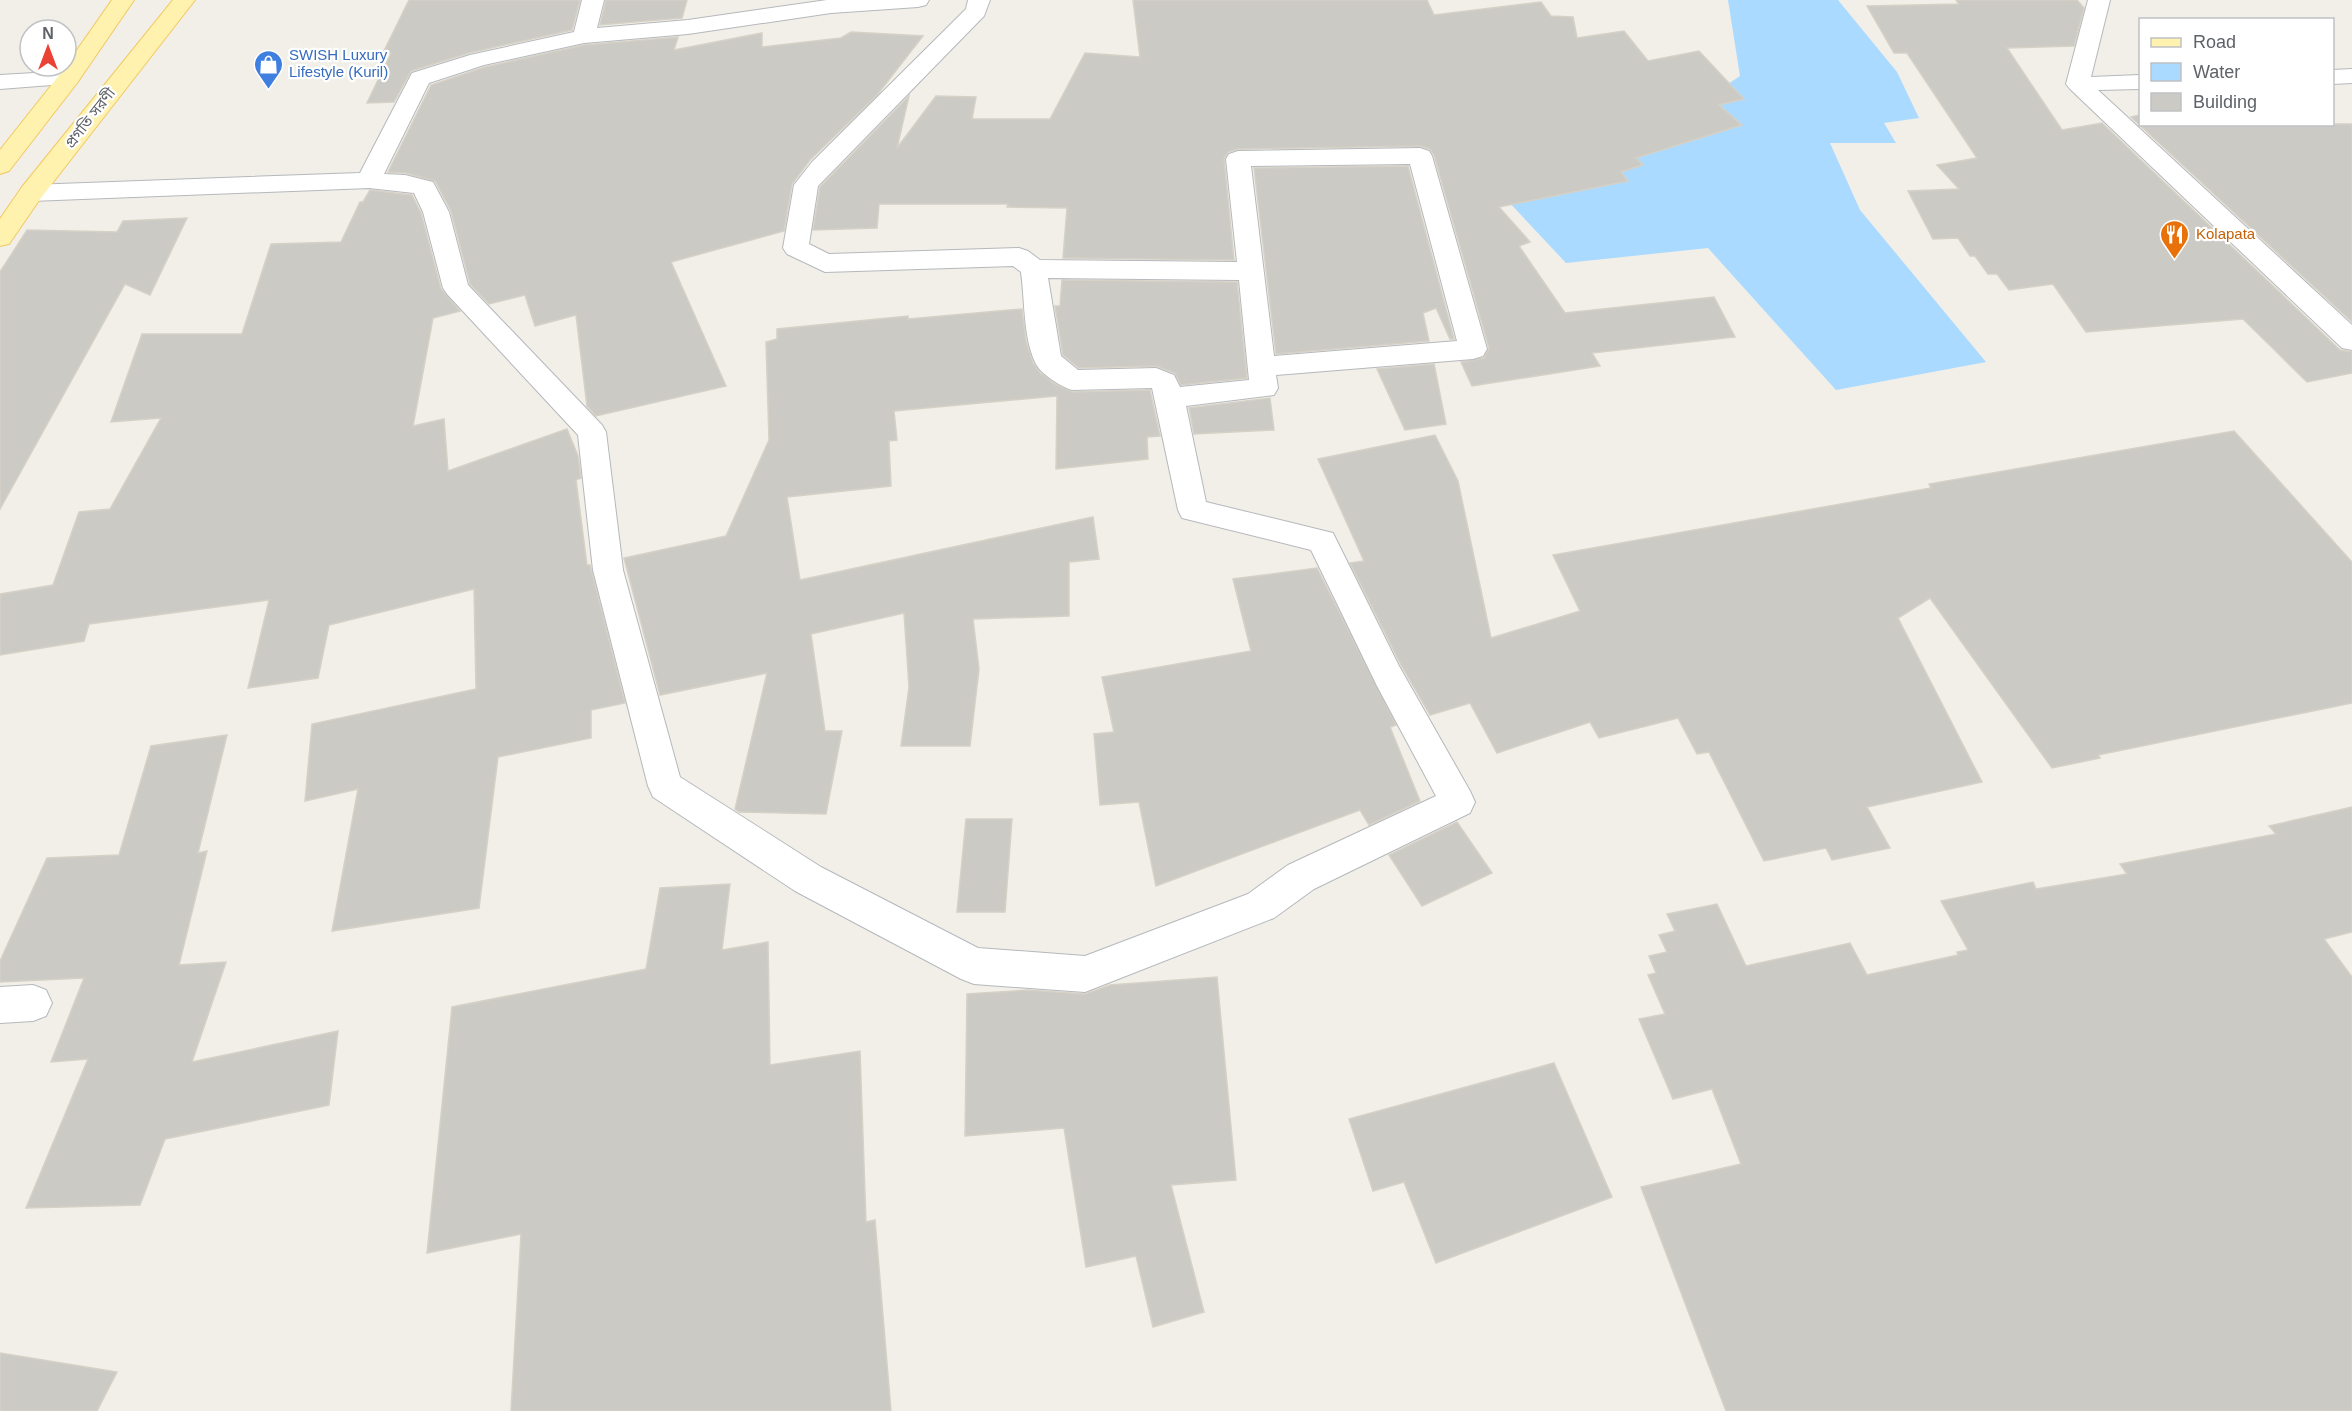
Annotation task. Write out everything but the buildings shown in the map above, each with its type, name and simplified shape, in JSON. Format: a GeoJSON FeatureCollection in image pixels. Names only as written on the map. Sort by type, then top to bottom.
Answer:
{"type":"FeatureCollection","features":[{"type":"Feature","properties":{"kind":"main road"},"geometry":{"type":"LineString","coordinates":[[78,65],[123,0]]}},
{"type":"Feature","properties":{"kind":"main road","name":"প্রগতি সরণী"},"geometry":{"type":"LineString","coordinates":[[0,238],[31,193],[184,0]]}},
{"type":"Feature","properties":{"kind":"main road"},"geometry":{"type":"LineString","coordinates":[[0,166],[69,78]]}},
{"type":"Feature","properties":{"kind":"street"},"geometry":{"type":"LineString","coordinates":[[584,36],[593,0]]}},
{"type":"Feature","properties":{"kind":"street"},"geometry":{"type":"LineString","coordinates":[[369,180],[420,78],[478,60],[584,36],[688,27],[831,6],[918,0]]}},
{"type":"Feature","properties":{"kind":"street"},"geometry":{"type":"LineString","coordinates":[[979,0],[976,11],[821,167],[806,185],[796,248],[825,263],[1019,257],[1034,269],[1251,271]]}},
{"type":"Feature","properties":{"kind":"street"},"geometry":{"type":"LineString","coordinates":[[2078,84],[2099,0]]}},
{"type":"Feature","properties":{"kind":"street"},"geometry":{"type":"LineString","coordinates":[[2334,77],[2352,76]]}},
{"type":"Feature","properties":{"kind":"street"},"geometry":{"type":"LineString","coordinates":[[0,82],[69,78]]}},
{"type":"Feature","properties":{"kind":"street"},"geometry":{"type":"LineString","coordinates":[[2078,84],[2139,82]]}},
{"type":"Feature","properties":{"kind":"street"},"geometry":{"type":"LineString","coordinates":[[2078,84],[2352,341]]}},
{"type":"Feature","properties":{"kind":"street"},"geometry":{"type":"LineString","coordinates":[[1170,398],[1264,388],[1261,367],[1238,159],[1420,156],[1473,349],[1261,367]]}},
{"type":"Feature","properties":{"kind":"street"},"geometry":{"type":"LineString","coordinates":[[31,193],[369,180],[405,183],[424,188],[436,212],[456,288],[592,432],[608,570],[665,786],[808,879],[975,966],[1085,974],[1261,906],[1301,877],[1458,802],[1388,676],[1322,541],[1193,510],[1170,398],[1164,382],[1156,378],[1072,380],[1048,361],[1042,336],[1034,269]]}},
{"type":"Feature","properties":{"kind":"water"},"geometry":{"type":"Polygon","coordinates":[[[1728,0],[1838,0],[1897,72],[1919,118],[1884,123],[1896,143],[1830,143],[1860,210],[1986,362],[1836,390],[1708,248],[1566,263],[1433,121],[1713,94],[1740,76],[1728,0]]]}},
{"type":"Feature","properties":{"kind":"place","name":"SWISH Luxury Lifestyle (Kuril)"},"geometry":{"type":"Point","coordinates":[268,90]}},
{"type":"Feature","properties":{"kind":"place","name":"Kolapata"},"geometry":{"type":"Point","coordinates":[2175,260]}}]}
